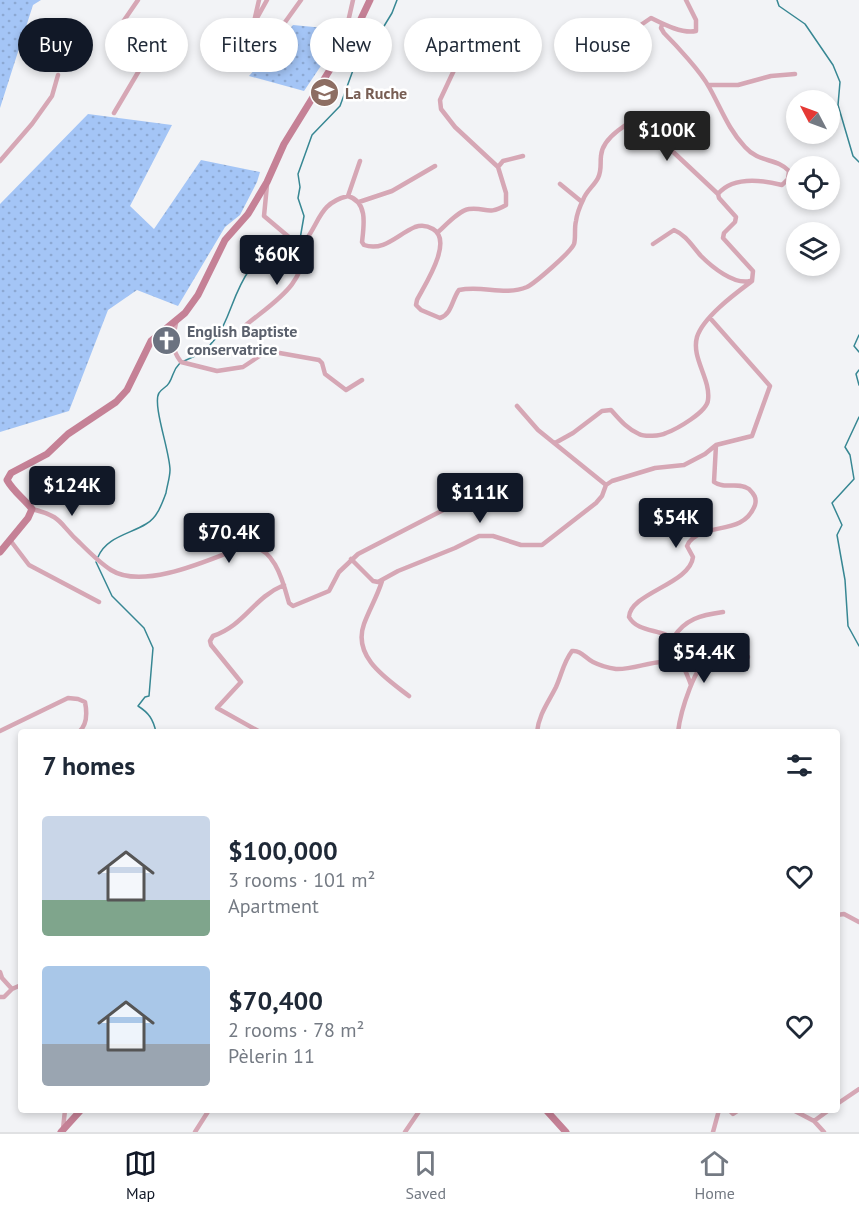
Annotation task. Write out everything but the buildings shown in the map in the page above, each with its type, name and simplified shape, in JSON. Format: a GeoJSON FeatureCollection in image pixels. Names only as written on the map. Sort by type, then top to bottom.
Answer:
{"type":"FeatureCollection","features":[{"type":"Feature","properties":{"kind":"main road"},"geometry":{"type":"LineString","coordinates":[[361,18],[370,0]]}},
{"type":"Feature","properties":{"kind":"main road"},"geometry":{"type":"LineString","coordinates":[[0,552],[28,518],[32,509],[21,495],[3,480],[11,473],[47,454],[68,434],[116,402],[127,390],[151,341],[185,313],[198,295],[225,240],[248,214],[267,182],[285,144],[329,72]]}},
{"type":"Feature","properties":{"kind":"main road"},"geometry":{"type":"LineString","coordinates":[[63,1131],[78,1113]]}},
{"type":"Feature","properties":{"kind":"main road"},"geometry":{"type":"LineString","coordinates":[[550,1113],[566,1132]]}},
{"type":"Feature","properties":{"kind":"street"},"geometry":{"type":"LineString","coordinates":[[114,113],[140,69],[140,62],[116,32],[138,0]]}},
{"type":"Feature","properties":{"kind":"street"},"geometry":{"type":"LineString","coordinates":[[256,18],[259,0]]}},
{"type":"Feature","properties":{"kind":"street"},"geometry":{"type":"LineString","coordinates":[[257,18],[267,0]]}},
{"type":"Feature","properties":{"kind":"street"},"geometry":{"type":"LineString","coordinates":[[288,18],[301,0]]}},
{"type":"Feature","properties":{"kind":"street"},"geometry":{"type":"LineString","coordinates":[[349,18],[353,0]]}},
{"type":"Feature","properties":{"kind":"street"},"geometry":{"type":"LineString","coordinates":[[652,19],[662,25],[691,32],[696,31],[696,20],[686,0]]}},
{"type":"Feature","properties":{"kind":"street"},"geometry":{"type":"LineString","coordinates":[[662,25],[664,33],[708,85],[725,120],[745,148],[754,156],[784,165],[789,171],[788,179],[782,184],[752,180],[725,186],[718,194]]}},
{"type":"Feature","properties":{"kind":"street"},"geometry":{"type":"LineString","coordinates":[[438,232],[469,209],[492,213],[506,205],[506,193],[498,167],[455,127],[441,109],[441,100],[454,72]]}},
{"type":"Feature","properties":{"kind":"street"},"geometry":{"type":"LineString","coordinates":[[708,85],[738,85],[771,76],[795,74]]}},
{"type":"Feature","properties":{"kind":"street"},"geometry":{"type":"LineString","coordinates":[[0,161],[32,124],[52,96],[58,75]]}},
{"type":"Feature","properties":{"kind":"street"},"geometry":{"type":"LineString","coordinates":[[246,325],[289,290],[304,262],[305,241],[316,220],[325,208],[336,200],[348,196],[359,202],[363,210],[362,242],[364,245],[384,245],[416,227],[432,227],[438,232],[440,251],[434,269],[417,300],[418,308],[443,318],[449,312],[459,290],[471,288],[508,292],[527,287],[540,278],[574,244],[576,221],[582,202],[587,190],[598,179],[602,165],[601,154],[608,141],[621,127],[647,115],[647,123],[653,133],[718,194],[736,219],[724,233],[723,238],[753,272],[752,281],[722,305],[698,334],[696,343],[708,391],[708,402],[695,417],[665,434],[641,435],[627,428],[611,410],[602,411],[573,433],[555,443]]}},
{"type":"Feature","properties":{"kind":"street"},"geometry":{"type":"LineString","coordinates":[[498,167],[502,161],[522,156]]}},
{"type":"Feature","properties":{"kind":"street"},"geometry":{"type":"LineString","coordinates":[[348,196],[360,161]]}},
{"type":"Feature","properties":{"kind":"street"},"geometry":{"type":"LineString","coordinates":[[359,202],[392,191],[435,166]]}},
{"type":"Feature","properties":{"kind":"street"},"geometry":{"type":"LineString","coordinates":[[267,182],[264,216],[296,243],[305,241]]}},
{"type":"Feature","properties":{"kind":"street"},"geometry":{"type":"LineString","coordinates":[[560,184],[582,202]]}},
{"type":"Feature","properties":{"kind":"street"},"geometry":{"type":"LineString","coordinates":[[653,244],[674,230],[682,233],[702,257],[720,272],[744,282],[752,281]]}},
{"type":"Feature","properties":{"kind":"street"},"geometry":{"type":"LineString","coordinates":[[177,318],[173,352],[181,362],[217,371],[243,367],[264,353],[274,352],[319,360],[325,374],[346,390],[362,380]]}},
{"type":"Feature","properties":{"kind":"street"},"geometry":{"type":"LineString","coordinates":[[409,696],[376,670],[360,640],[364,622],[375,602],[382,582],[398,571],[436,557],[479,536],[493,536],[521,545],[542,545],[596,502],[602,496],[606,485],[612,481],[655,468],[684,465],[705,454],[716,445],[752,436],[770,386],[710,318]]}},
{"type":"Feature","properties":{"kind":"street"},"geometry":{"type":"LineString","coordinates":[[517,406],[538,430],[606,485]]}},
{"type":"Feature","properties":{"kind":"street"},"geometry":{"type":"LineString","coordinates":[[691,685],[683,665],[680,647],[673,638],[644,629],[632,622],[629,617],[632,606],[665,586],[690,565],[693,557],[687,546],[689,541],[704,532],[738,525],[755,505],[755,495],[747,488],[736,485],[724,487],[714,482],[716,445]]}},
{"type":"Feature","properties":{"kind":"street"},"geometry":{"type":"LineString","coordinates":[[32,509],[55,516],[78,541],[112,571],[123,575],[139,577],[164,575],[245,546],[253,546],[267,554],[277,567],[289,603],[293,606],[329,591],[339,572],[351,559],[367,548],[452,506]]}},
{"type":"Feature","properties":{"kind":"street"},"geometry":{"type":"LineString","coordinates":[[10,540],[29,565],[99,602]]}},
{"type":"Feature","properties":{"kind":"street"},"geometry":{"type":"LineString","coordinates":[[351,559],[373,581],[382,582]]}},
{"type":"Feature","properties":{"kind":"street"},"geometry":{"type":"LineString","coordinates":[[255,729],[217,708],[241,682],[210,641],[213,636],[225,632],[242,620],[270,591],[284,585]]}},
{"type":"Feature","properties":{"kind":"street"},"geometry":{"type":"LineString","coordinates":[[673,638],[687,621],[723,612]]}},
{"type":"Feature","properties":{"kind":"street"},"geometry":{"type":"LineString","coordinates":[[538,729],[540,716],[568,657],[574,650],[593,662],[616,669],[658,662],[683,665]]}},
{"type":"Feature","properties":{"kind":"street"},"geometry":{"type":"LineString","coordinates":[[678,729],[682,705],[703,664],[712,656],[748,657]]}},
{"type":"Feature","properties":{"kind":"street"},"geometry":{"type":"LineString","coordinates":[[0,731],[68,698],[85,702],[87,711],[83,729]]}},
{"type":"Feature","properties":{"kind":"street"},"geometry":{"type":"LineString","coordinates":[[840,915],[844,914],[859,922]]}},
{"type":"Feature","properties":{"kind":"street"},"geometry":{"type":"LineString","coordinates":[[0,972],[2,978],[12,989]]}},
{"type":"Feature","properties":{"kind":"street"},"geometry":{"type":"LineString","coordinates":[[0,997],[4,997],[18,986]]}},
{"type":"Feature","properties":{"kind":"street"},"geometry":{"type":"LineString","coordinates":[[840,1102],[859,1089]]}},
{"type":"Feature","properties":{"kind":"street"},"geometry":{"type":"LineString","coordinates":[[63,1131],[64,1113]]}},
{"type":"Feature","properties":{"kind":"street"},"geometry":{"type":"LineString","coordinates":[[195,1132],[207,1113]]}},
{"type":"Feature","properties":{"kind":"street"},"geometry":{"type":"LineString","coordinates":[[405,1132],[418,1113]]}},
{"type":"Feature","properties":{"kind":"street"},"geometry":{"type":"LineString","coordinates":[[713,1132],[718,1113]]}},
{"type":"Feature","properties":{"kind":"street"},"geometry":{"type":"LineString","coordinates":[[799,1113],[814,1121],[824,1132]]}},
{"type":"Feature","properties":{"kind":"street"},"geometry":{"type":"LineString","coordinates":[[814,1121],[825,1113]]}},
{"type":"Feature","properties":{"kind":"shaded area"},"geometry":{"type":"Polygon","coordinates":[[[0,0],[41,0],[33,5],[29,18],[18,18],[18,52],[0,108],[0,0]]]}},
{"type":"Feature","properties":{"kind":"shaded area"},"geometry":{"type":"Polygon","coordinates":[[[298,25],[310,27],[310,72],[317,72],[304,91],[249,76],[252,72],[298,72],[298,25]]]}},
{"type":"Feature","properties":{"kind":"shaded area"},"geometry":{"type":"Polygon","coordinates":[[[88,114],[172,125],[130,206],[154,229],[201,160],[260,172],[240,215],[225,227],[178,306],[137,290],[108,310],[69,411],[0,432],[0,204],[88,114]]]}},
{"type":"Feature","properties":{"kind":"waterway"},"geometry":{"type":"LineString","coordinates":[[299,240],[304,216],[298,198],[300,187],[298,174],[312,135],[340,106],[356,62],[373,51],[378,36],[397,0]]}},
{"type":"Feature","properties":{"kind":"waterway"},"geometry":{"type":"LineString","coordinates":[[777,0],[779,6],[805,24],[833,65],[840,82],[838,105],[853,156],[859,162]]}},
{"type":"Feature","properties":{"kind":"waterway"},"geometry":{"type":"LineString","coordinates":[[184,361],[200,353],[219,333],[235,296],[257,259],[264,254],[285,249],[291,242]]}},
{"type":"Feature","properties":{"kind":"waterway"},"geometry":{"type":"LineString","coordinates":[[859,335],[854,346],[859,352]]}},
{"type":"Feature","properties":{"kind":"waterway"},"geometry":{"type":"LineString","coordinates":[[98,557],[112,540],[150,521],[163,502],[170,470],[157,399],[180,363]]}},
{"type":"Feature","properties":{"kind":"waterway"},"geometry":{"type":"LineString","coordinates":[[859,370],[856,374],[859,385]]}},
{"type":"Feature","properties":{"kind":"waterway"},"geometry":{"type":"LineString","coordinates":[[859,417],[845,447],[850,455],[854,479],[832,503],[842,525],[837,535],[845,580],[848,626],[859,646]]}},
{"type":"Feature","properties":{"kind":"waterway"},"geometry":{"type":"LineString","coordinates":[[96,562],[112,596],[144,628],[153,648],[149,696],[145,697],[138,706],[150,717],[155,729]]}},
{"type":"Feature","properties":{"kind":"place","name":"La Ruche"},"geometry":{"type":"Point","coordinates":[324,93]}},
{"type":"Feature","properties":{"kind":"place","name":"English Baptiste conservatrice"},"geometry":{"type":"Point","coordinates":[166,340]}}]}
